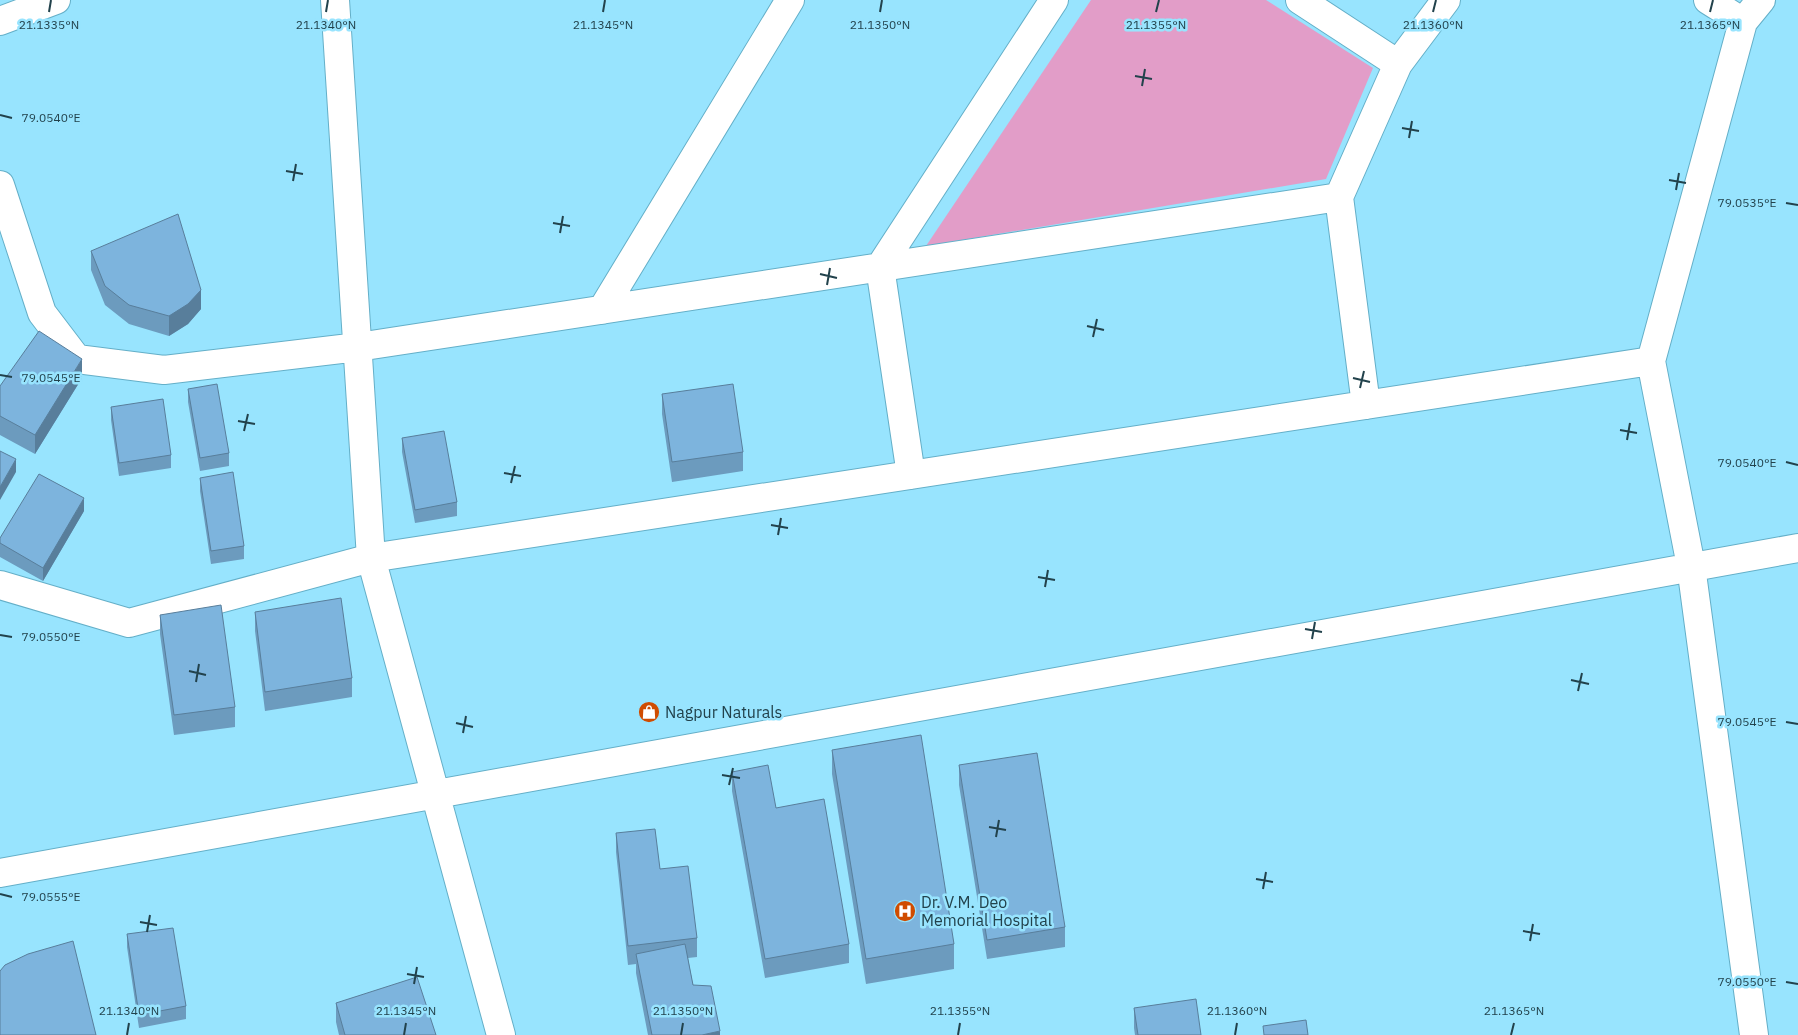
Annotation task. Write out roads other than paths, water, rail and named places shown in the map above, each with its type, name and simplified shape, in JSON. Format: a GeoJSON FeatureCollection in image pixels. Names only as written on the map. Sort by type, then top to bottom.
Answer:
{"type":"FeatureCollection","features":[{"type":"Feature","properties":{"kind":"street"},"geometry":{"type":"LineString","coordinates":[[0,21],[56,0]]}},
{"type":"Feature","properties":{"kind":"street"},"geometry":{"type":"LineString","coordinates":[[335,0],[371,558],[501,1035]]}},
{"type":"Feature","properties":{"kind":"street"},"geometry":{"type":"LineString","coordinates":[[602,310],[790,0]]}},
{"type":"Feature","properties":{"kind":"street"},"geometry":{"type":"LineString","coordinates":[[911,475],[880,268],[1054,0]]}},
{"type":"Feature","properties":{"kind":"street"},"geometry":{"type":"LineString","coordinates":[[1300,0],[1398,64]]}},
{"type":"Feature","properties":{"kind":"street"},"geometry":{"type":"LineString","coordinates":[[1366,405],[1339,197],[1398,64],[1446,0]]}},
{"type":"Feature","properties":{"kind":"street"},"geometry":{"type":"LineString","coordinates":[[1708,0],[1743,22]]}},
{"type":"Feature","properties":{"kind":"street"},"geometry":{"type":"LineString","coordinates":[[1754,1035],[1691,566],[1651,361],[1743,22],[1761,0]]}},
{"type":"Feature","properties":{"kind":"street"},"geometry":{"type":"LineString","coordinates":[[0,185],[42,314],[77,359],[164,370],[358,347],[1339,197]]}},
{"type":"Feature","properties":{"kind":"street"},"geometry":{"type":"LineString","coordinates":[[0,585],[129,623],[371,558],[1651,361]]}},
{"type":"Feature","properties":{"kind":"street"},"geometry":{"type":"LineString","coordinates":[[0,873],[1798,548]]}},
{"type":"Feature","properties":{"kind":"place","name":"Nagpur Naturals"},"geometry":{"type":"Point","coordinates":[649,712]}},
{"type":"Feature","properties":{"kind":"place","name":"Dr. V.M. Deo Memorial Hospital"},"geometry":{"type":"Point","coordinates":[905,911]}}]}
